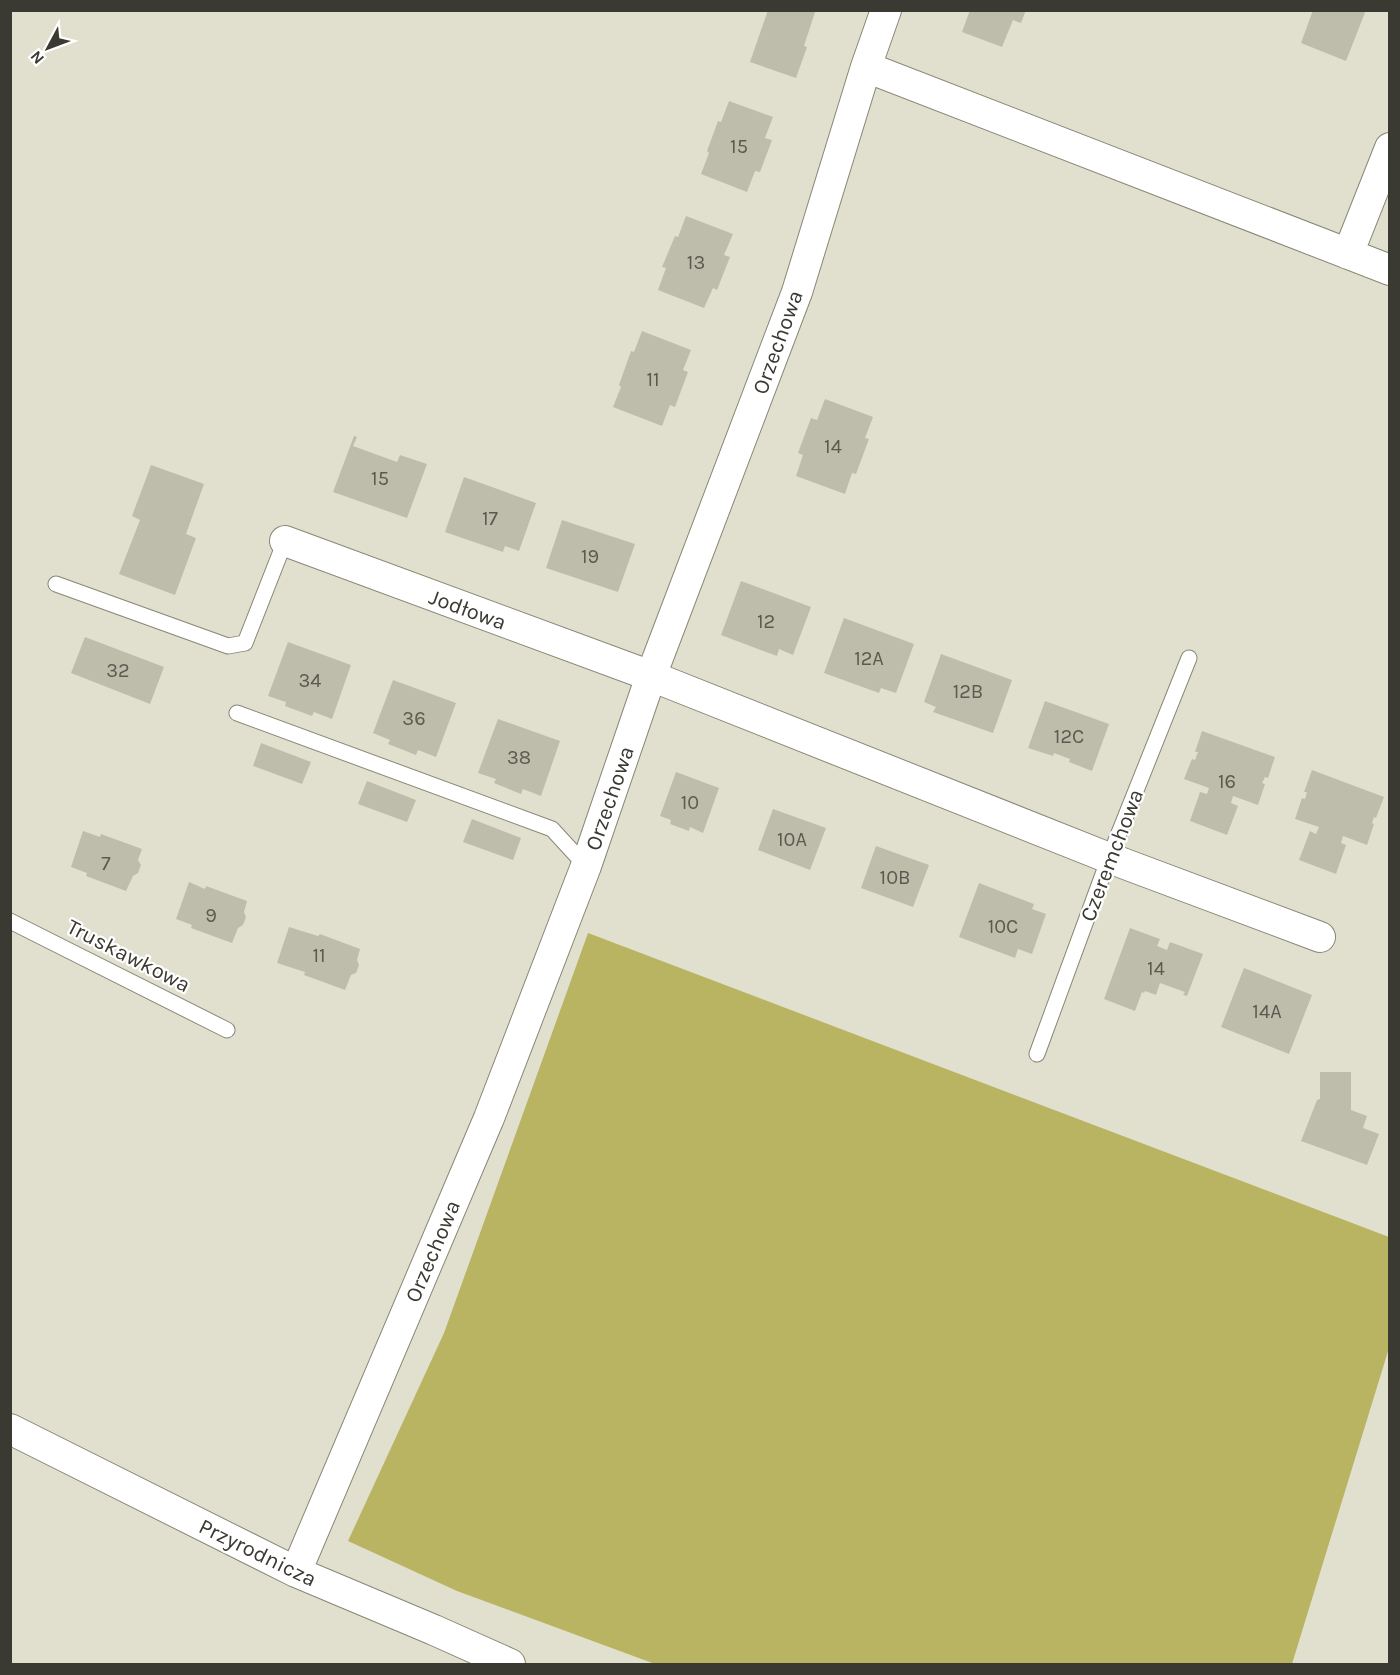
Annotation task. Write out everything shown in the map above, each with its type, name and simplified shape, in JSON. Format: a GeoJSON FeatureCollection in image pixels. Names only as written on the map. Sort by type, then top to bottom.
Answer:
{"type":"FeatureCollection","features":[{"type":"Feature","properties":{"kind":"street","name":"Orzechowa"},"geometry":{"type":"LineString","coordinates":[[296,1572],[489,1118],[586,866],[651,676],[797,292],[866,67],[886,10]]}},
{"type":"Feature","properties":{"kind":"street"},"geometry":{"type":"LineString","coordinates":[[866,67],[1389,270]]}},
{"type":"Feature","properties":{"kind":"street"},"geometry":{"type":"LineString","coordinates":[[1348,254],[1389,148]]}},
{"type":"Feature","properties":{"kind":"street","name":"Jodłowa"},"geometry":{"type":"LineString","coordinates":[[285,541],[651,676],[1109,858],[1320,937]]}},
{"type":"Feature","properties":{"kind":"street","name":"Przyrodnicza"},"geometry":{"type":"LineString","coordinates":[[10,1429],[296,1572],[434,1630],[510,1665]]}},
{"type":"Feature","properties":{"kind":"lane"},"geometry":{"type":"LineString","coordinates":[[56,584],[228,646],[245,643],[285,541]]}},
{"type":"Feature","properties":{"kind":"lane","name":"Czeremchowa"},"geometry":{"type":"LineString","coordinates":[[1037,1054],[1109,858],[1189,658]]}},
{"type":"Feature","properties":{"kind":"lane"},"geometry":{"type":"LineString","coordinates":[[237,713],[552,829],[586,866]]}},
{"type":"Feature","properties":{"kind":"lane","name":"Truskawkowa"},"geometry":{"type":"LineString","coordinates":[[10,921],[227,1030]]}},
{"type":"Feature","properties":{"kind":"shaded area"},"geometry":{"type":"Polygon","coordinates":[[[588,933],[1389,1237],[1389,1348],[1292,1664],[655,1664],[457,1591],[348,1541],[444,1333],[588,933]]]}},
{"type":"Feature","properties":{"kind":"building"},"geometry":{"type":"Polygon","coordinates":[[[768,10],[815,12],[804,46],[807,47],[796,78],[750,62],[768,10]]]}},
{"type":"Feature","properties":{"kind":"building"},"geometry":{"type":"Polygon","coordinates":[[[970,10],[1026,10],[1021,23],[1013,20],[1002,47],[962,32],[970,10]]]}},
{"type":"Feature","properties":{"kind":"building"},"geometry":{"type":"Polygon","coordinates":[[[1313,10],[1366,10],[1346,61],[1301,43],[1313,10]]]}},
{"type":"Feature","properties":{"kind":"building"},"geometry":{"type":"Polygon","coordinates":[[[729,101],[773,117],[765,138],[772,140],[760,172],[755,171],[747,192],[701,174],[718,121],[721,122],[729,101]]]}},
{"type":"Feature","properties":{"kind":"building"},"geometry":{"type":"Polygon","coordinates":[[[686,216],[733,234],[724,255],[730,257],[717,290],[713,288],[704,308],[658,290],[666,268],[662,267],[686,216]]]}},
{"type":"Feature","properties":{"kind":"building"},"geometry":{"type":"Polygon","coordinates":[[[642,331],[691,350],[683,370],[688,372],[675,407],[670,405],[662,426],[613,407],[631,351],[634,352],[642,331]]]}},
{"type":"Feature","properties":{"kind":"building"},"geometry":{"type":"Polygon","coordinates":[[[825,399],[873,417],[865,438],[869,439],[856,474],[852,473],[845,494],[796,476],[803,455],[798,453],[811,418],[817,420],[825,399]]]}},
{"type":"Feature","properties":{"kind":"building"},"geometry":{"type":"Polygon","coordinates":[[[354,436],[357,437],[353,446],[397,462],[400,455],[427,464],[407,518],[333,492],[354,436]]]}},
{"type":"Feature","properties":{"kind":"building"},"geometry":{"type":"Polygon","coordinates":[[[151,465],[204,484],[186,534],[196,538],[175,595],[119,574],[140,520],[132,516],[151,465]]]}},
{"type":"Feature","properties":{"kind":"building"},"geometry":{"type":"Polygon","coordinates":[[[464,477],[536,503],[519,551],[505,546],[503,552],[445,532],[464,477]]]}},
{"type":"Feature","properties":{"kind":"building"},"geometry":{"type":"Polygon","coordinates":[[[562,520],[635,544],[618,592],[546,568],[562,520]]]}},
{"type":"Feature","properties":{"kind":"building"},"geometry":{"type":"Polygon","coordinates":[[[741,581],[811,607],[793,655],[779,649],[777,656],[721,635],[741,581]]]}},
{"type":"Feature","properties":{"kind":"building"},"geometry":{"type":"Polygon","coordinates":[[[844,618],[914,644],[896,693],[881,688],[879,693],[824,673],[844,618]]]}},
{"type":"Feature","properties":{"kind":"building"},"geometry":{"type":"Polygon","coordinates":[[[85,637],[164,667],[150,704],[71,673],[85,637]]]}},
{"type":"Feature","properties":{"kind":"building"},"geometry":{"type":"Polygon","coordinates":[[[288,642],[351,665],[332,719],[314,712],[312,716],[285,706],[286,702],[268,696],[288,642]]]}},
{"type":"Feature","properties":{"kind":"building"},"geometry":{"type":"Polygon","coordinates":[[[941,654],[1012,680],[993,733],[933,712],[936,707],[924,702],[941,654]]]}},
{"type":"Feature","properties":{"kind":"building"},"geometry":{"type":"Polygon","coordinates":[[[393,680],[456,703],[436,757],[418,750],[416,755],[388,744],[390,740],[373,733],[393,680]]]}},
{"type":"Feature","properties":{"kind":"building"},"geometry":{"type":"Polygon","coordinates":[[[1045,701],[1109,724],[1092,771],[1054,753],[1053,756],[1028,748],[1045,701]]]}},
{"type":"Feature","properties":{"kind":"building"},"geometry":{"type":"Polygon","coordinates":[[[498,719],[560,741],[541,796],[523,789],[521,794],[494,783],[496,779],[478,773],[498,719]]]}},
{"type":"Feature","properties":{"kind":"building"},"geometry":{"type":"Polygon","coordinates":[[[1202,731],[1275,757],[1268,778],[1265,777],[1262,783],[1265,784],[1258,805],[1233,796],[1231,803],[1238,806],[1227,835],[1190,821],[1200,792],[1207,794],[1209,788],[1184,779],[1192,759],[1195,760],[1198,752],[1195,752],[1202,731]]]}},
{"type":"Feature","properties":{"kind":"building"},"geometry":{"type":"Polygon","coordinates":[[[261,743],[311,762],[302,784],[253,766],[261,743]]]}},
{"type":"Feature","properties":{"kind":"building"},"geometry":{"type":"Polygon","coordinates":[[[1312,770],[1384,797],[1376,818],[1374,817],[1367,845],[1343,836],[1341,843],[1346,845],[1336,874],[1299,860],[1310,831],[1316,834],[1319,827],[1295,819],[1302,798],[1305,799],[1307,792],[1304,792],[1312,770]]]}},
{"type":"Feature","properties":{"kind":"building"},"geometry":{"type":"Polygon","coordinates":[[[676,772],[719,788],[703,833],[690,827],[689,831],[670,824],[671,820],[660,816],[676,772]]]}},
{"type":"Feature","properties":{"kind":"building"},"geometry":{"type":"Polygon","coordinates":[[[367,781],[416,800],[407,822],[358,804],[367,781]]]}},
{"type":"Feature","properties":{"kind":"building"},"geometry":{"type":"Polygon","coordinates":[[[773,809],[826,828],[810,870],[758,850],[773,809]]]}},
{"type":"Feature","properties":{"kind":"building"},"geometry":{"type":"Polygon","coordinates":[[[472,819],[521,838],[513,860],[463,842],[472,819]]]}},
{"type":"Feature","properties":{"kind":"building"},"geometry":{"type":"Polygon","coordinates":[[[83,831],[100,837],[101,834],[142,849],[138,860],[141,865],[138,873],[133,876],[126,891],[86,876],[87,873],[71,867],[83,831]]]}},
{"type":"Feature","properties":{"kind":"building"},"geometry":{"type":"Polygon","coordinates":[[[876,846],[929,865],[913,907],[861,888],[876,846]]]}},
{"type":"Feature","properties":{"kind":"building"},"geometry":{"type":"Polygon","coordinates":[[[189,882],[247,901],[244,912],[246,917],[243,925],[238,928],[232,943],[191,928],[192,925],[176,919],[189,882]]]}},
{"type":"Feature","properties":{"kind":"building"},"geometry":{"type":"Polygon","coordinates":[[[979,883],[1034,904],[1032,909],[1046,914],[1032,954],[1018,949],[1015,958],[959,937],[979,883]]]}},
{"type":"Feature","properties":{"kind":"building"},"geometry":{"type":"Polygon","coordinates":[[[289,927],[318,936],[320,934],[360,949],[357,960],[359,965],[356,973],[351,975],[345,990],[304,975],[305,972],[277,963],[289,927]]]}},
{"type":"Feature","properties":{"kind":"building"},"geometry":{"type":"Polygon","coordinates":[[[1130,928],[1160,939],[1157,946],[1167,950],[1170,942],[1203,954],[1187,996],[1183,995],[1185,992],[1160,983],[1156,995],[1142,992],[1135,1011],[1104,999],[1130,928]]]}},
{"type":"Feature","properties":{"kind":"building"},"geometry":{"type":"Polygon","coordinates":[[[1244,968],[1312,995],[1289,1054],[1221,1027],[1244,968]]]}},
{"type":"Feature","properties":{"kind":"building"},"geometry":{"type":"Polygon","coordinates":[[[1320,1072],[1351,1072],[1351,1110],[1367,1116],[1363,1128],[1379,1134],[1367,1165],[1301,1141],[1317,1100],[1320,1099],[1320,1072]]]}}]}
